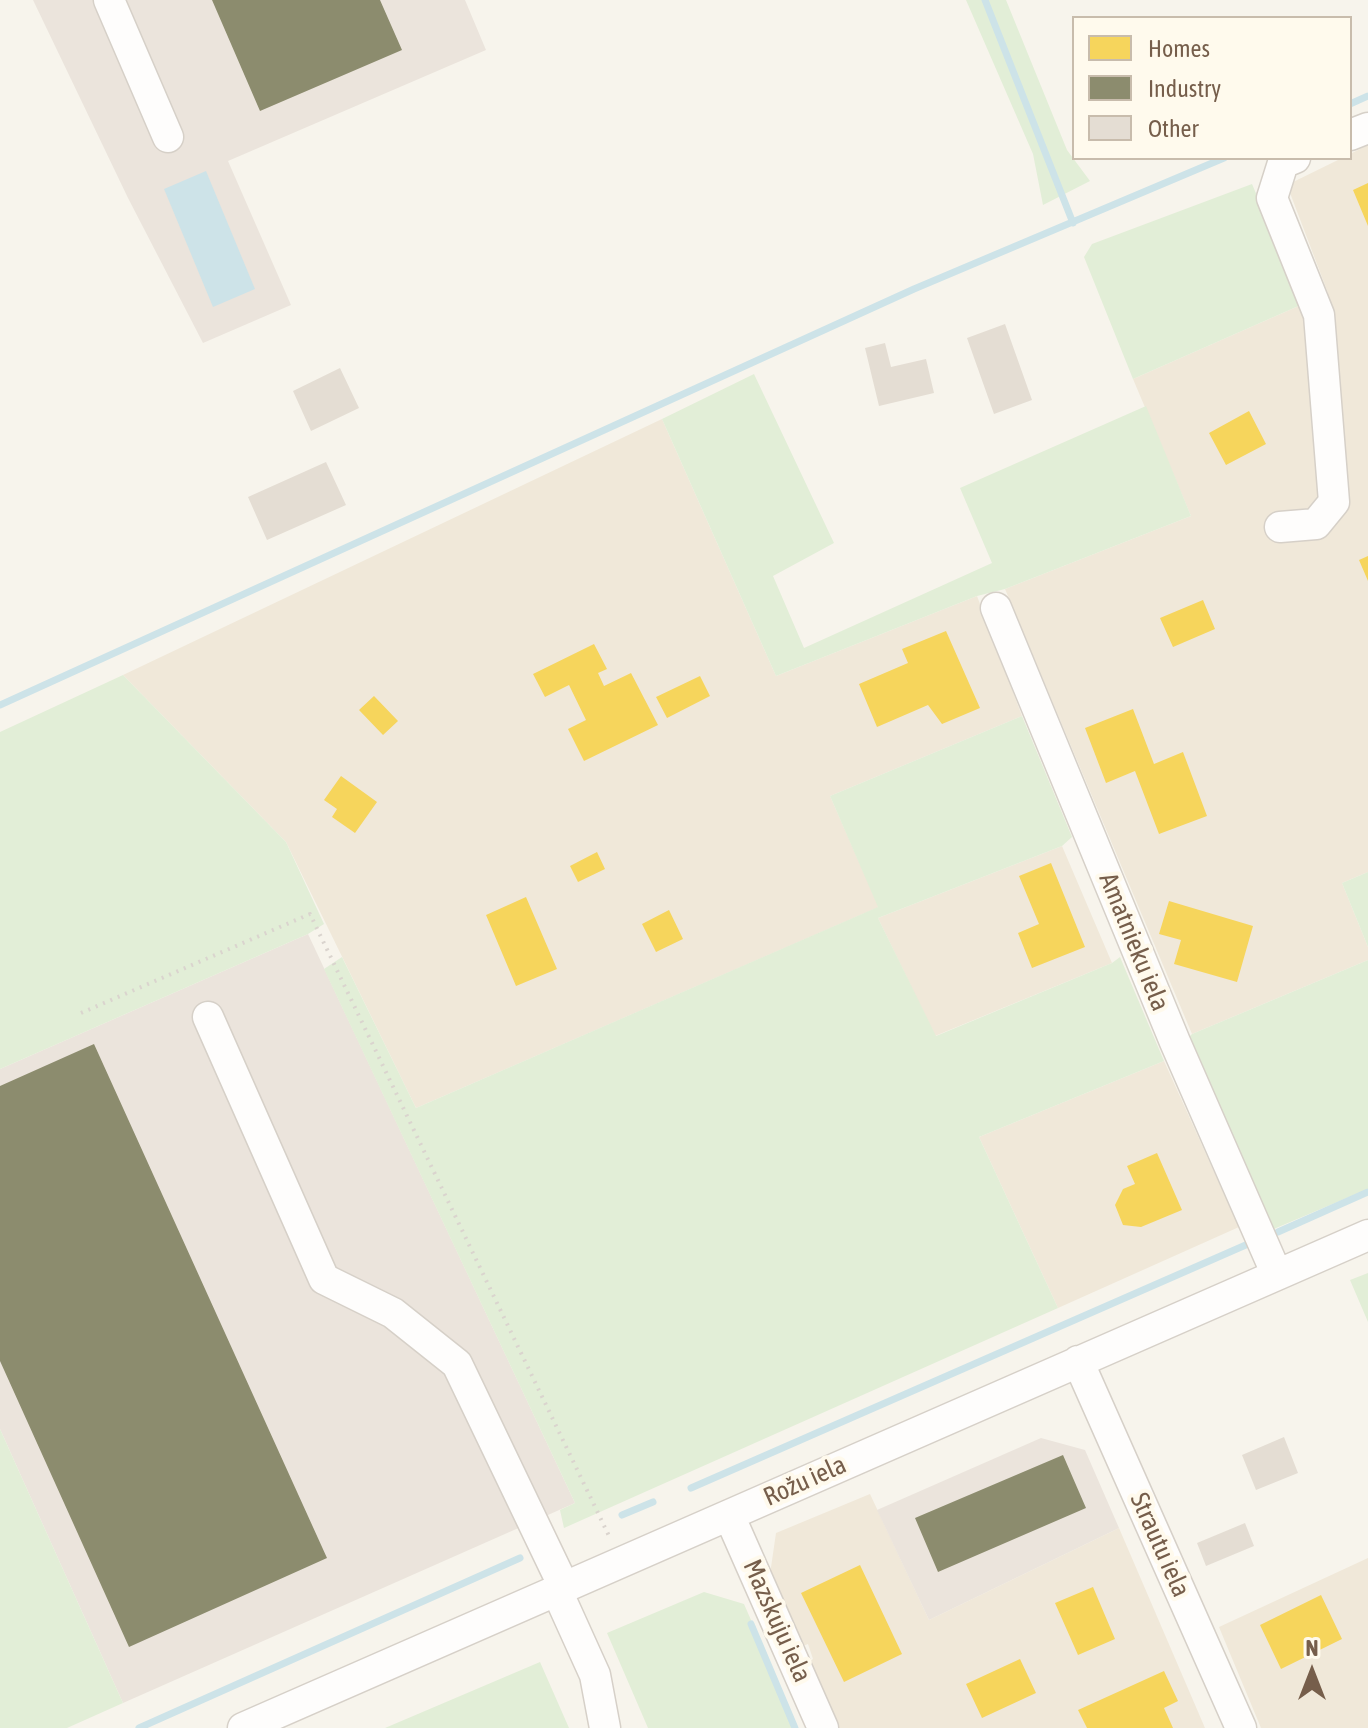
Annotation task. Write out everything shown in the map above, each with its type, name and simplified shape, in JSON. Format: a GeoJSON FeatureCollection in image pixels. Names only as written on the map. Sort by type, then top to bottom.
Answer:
{"type":"FeatureCollection","features":[{"type":"Feature","properties":{"kind":"street"},"geometry":{"type":"LineString","coordinates":[[109,0],[168,137]]}},
{"type":"Feature","properties":{"kind":"street"},"geometry":{"type":"LineString","coordinates":[[1280,527],[1316,524],[1334,502],[1319,315],[1272,198],[1289,160]]}},
{"type":"Feature","properties":{"kind":"street","name":"Amatnieku iela"},"geometry":{"type":"LineString","coordinates":[[996,608],[1175,1042],[1277,1275]]}},
{"type":"Feature","properties":{"kind":"street"},"geometry":{"type":"LineString","coordinates":[[208,1017],[324,1279],[393,1313],[457,1364],[561,1589],[595,1675],[605,1728]]}},
{"type":"Feature","properties":{"kind":"street","name":"Rožu iela"},"geometry":{"type":"LineString","coordinates":[[243,1728],[1368,1235]]}},
{"type":"Feature","properties":{"kind":"street","name":"Strautu iela"},"geometry":{"type":"LineString","coordinates":[[1078,1361],[1241,1728]]}},
{"type":"Feature","properties":{"kind":"street","name":"Mazskuju iela"},"geometry":{"type":"LineString","coordinates":[[729,1515],[823,1728]]}},
{"type":"Feature","properties":{"kind":"path"},"geometry":{"type":"LineString","coordinates":[[81,1013],[310,914],[621,1562]]}},
{"type":"Feature","properties":{"kind":"shaded area"},"geometry":{"type":"Polygon","coordinates":[[[33,0],[465,0],[486,50],[228,161],[291,305],[203,343],[128,198],[33,0]]]}},
{"type":"Feature","properties":{"kind":"shaded area"},"geometry":{"type":"Polygon","coordinates":[[[1368,145],[1368,872],[1342,883],[1368,947],[1368,960],[1192,1034],[1005,589],[1191,516],[1133,379],[1328,293],[1287,185],[1338,160],[1352,160],[1352,153],[1368,145]]]}},
{"type":"Feature","properties":{"kind":"shaded area"},"geometry":{"type":"Polygon","coordinates":[[[206,171],[255,289],[213,307],[164,189],[206,171]]]}},
{"type":"Feature","properties":{"kind":"shaded area"},"geometry":{"type":"Polygon","coordinates":[[[662,419],[776,676],[977,596],[1022,716],[830,796],[879,907],[416,1108],[286,842],[123,675],[662,419]]]}},
{"type":"Feature","properties":{"kind":"shaded area"},"geometry":{"type":"Polygon","coordinates":[[[1062,846],[1112,963],[935,1036],[878,918],[1062,846]]]}},
{"type":"Feature","properties":{"kind":"shaded area"},"geometry":{"type":"Polygon","coordinates":[[[308,934],[575,1503],[123,1703],[0,1429],[0,1069],[308,934]]]}},
{"type":"Feature","properties":{"kind":"shaded area"},"geometry":{"type":"Polygon","coordinates":[[[1164,1061],[1239,1227],[1058,1308],[979,1137],[1164,1061]]]}},
{"type":"Feature","properties":{"kind":"shaded area"},"geometry":{"type":"Polygon","coordinates":[[[1041,1438],[1085,1450],[1119,1528],[929,1620],[877,1510],[1041,1438]]]}},
{"type":"Feature","properties":{"kind":"shaded area"},"geometry":{"type":"Polygon","coordinates":[[[870,1494],[929,1620],[1119,1528],[1205,1728],[830,1728],[803,1665],[813,1659],[808,1644],[797,1648],[769,1581],[776,1533],[870,1494]]]}},
{"type":"Feature","properties":{"kind":"shaded area"},"geometry":{"type":"Polygon","coordinates":[[[1368,1558],[1368,1728],[1261,1728],[1219,1627],[1368,1558]]]}},
{"type":"Feature","properties":{"kind":"green space"},"geometry":{"type":"Polygon","coordinates":[[[966,0],[1006,0],[1067,150],[1090,181],[1043,205],[1033,154],[966,0]]]}},
{"type":"Feature","properties":{"kind":"green space"},"geometry":{"type":"Polygon","coordinates":[[[1252,184],[1303,304],[1133,379],[1084,257],[1092,244],[1252,184]]]}},
{"type":"Feature","properties":{"kind":"green space"},"geometry":{"type":"Polygon","coordinates":[[[754,374],[834,543],[773,576],[804,648],[992,563],[960,488],[1146,406],[1191,516],[776,676],[662,419],[754,374]]]}},
{"type":"Feature","properties":{"kind":"green space"},"geometry":{"type":"Polygon","coordinates":[[[123,675],[286,842],[324,924],[308,934],[0,1069],[0,732],[123,675]]]}},
{"type":"Feature","properties":{"kind":"green space"},"geometry":{"type":"Polygon","coordinates":[[[1022,716],[1072,837],[1062,846],[878,918],[936,1036],[1120,957],[1164,1061],[979,1137],[1058,1308],[564,1528],[560,1510],[575,1503],[324,969],[342,957],[416,1108],[878,907],[830,796],[1022,716]]]}},
{"type":"Feature","properties":{"kind":"green space"},"geometry":{"type":"Polygon","coordinates":[[[1368,872],[1368,947],[1342,883],[1368,872]]]}},
{"type":"Feature","properties":{"kind":"green space"},"geometry":{"type":"Polygon","coordinates":[[[1368,960],[1368,1189],[1269,1231],[1185,1041],[1192,1034],[1368,960]]]}},
{"type":"Feature","properties":{"kind":"green space"},"geometry":{"type":"Polygon","coordinates":[[[1368,1273],[1368,1322],[1350,1280],[1368,1273]]]}},
{"type":"Feature","properties":{"kind":"green space"},"geometry":{"type":"Polygon","coordinates":[[[0,1429],[123,1703],[67,1728],[0,1728],[0,1429]]]}},
{"type":"Feature","properties":{"kind":"green space"},"geometry":{"type":"Polygon","coordinates":[[[704,1592],[744,1604],[798,1728],[648,1728],[607,1633],[704,1592]]]}},
{"type":"Feature","properties":{"kind":"green space"},"geometry":{"type":"Polygon","coordinates":[[[540,1662],[569,1728],[385,1728],[540,1662]]]}},
{"type":"Feature","properties":{"kind":"building: Homes"},"geometry":{"type":"Polygon","coordinates":[[[1368,183],[1368,226],[1353,190],[1368,183]]]}},
{"type":"Feature","properties":{"kind":"building: Homes"},"geometry":{"type":"Polygon","coordinates":[[[1249,411],[1266,444],[1226,465],[1209,433],[1249,411]]]}},
{"type":"Feature","properties":{"kind":"building: Homes"},"geometry":{"type":"Polygon","coordinates":[[[1368,556],[1368,581],[1359,560],[1368,556]]]}},
{"type":"Feature","properties":{"kind":"building: Homes"},"geometry":{"type":"Polygon","coordinates":[[[1203,600],[1215,629],[1173,647],[1160,618],[1203,600]]]}},
{"type":"Feature","properties":{"kind":"building: Homes"},"geometry":{"type":"Polygon","coordinates":[[[946,631],[980,708],[942,724],[928,705],[877,727],[859,684],[908,663],[902,649],[946,631]]]}},
{"type":"Feature","properties":{"kind":"building: Homes"},"geometry":{"type":"Polygon","coordinates":[[[594,644],[607,669],[598,673],[604,686],[631,673],[658,725],[584,761],[568,729],[586,720],[569,685],[545,697],[533,674],[594,644]]]}},
{"type":"Feature","properties":{"kind":"building: Homes"},"geometry":{"type":"Polygon","coordinates":[[[700,676],[710,696],[667,718],[656,697],[700,676]]]}},
{"type":"Feature","properties":{"kind":"building: Homes"},"geometry":{"type":"Polygon","coordinates":[[[374,696],[398,721],[383,735],[359,710],[374,696]]]}},
{"type":"Feature","properties":{"kind":"building: Homes"},"geometry":{"type":"Polygon","coordinates":[[[1133,709],[1154,764],[1183,752],[1207,816],[1159,834],[1135,771],[1106,783],[1085,728],[1133,709]]]}},
{"type":"Feature","properties":{"kind":"building: Homes"},"geometry":{"type":"Polygon","coordinates":[[[341,776],[377,802],[355,833],[332,817],[337,809],[324,800],[341,776]]]}},
{"type":"Feature","properties":{"kind":"building: Homes"},"geometry":{"type":"Polygon","coordinates":[[[597,852],[605,869],[578,882],[570,866],[597,852]]]}},
{"type":"Feature","properties":{"kind":"building: Homes"},"geometry":{"type":"Polygon","coordinates":[[[1051,863],[1085,947],[1032,968],[1018,933],[1039,924],[1019,876],[1051,863]]]}},
{"type":"Feature","properties":{"kind":"building: Homes"},"geometry":{"type":"Polygon","coordinates":[[[526,897],[557,969],[516,986],[486,915],[526,897]]]}},
{"type":"Feature","properties":{"kind":"building: Homes"},"geometry":{"type":"Polygon","coordinates":[[[1169,901],[1253,926],[1237,982],[1174,964],[1181,940],[1159,934],[1169,901]]]}},
{"type":"Feature","properties":{"kind":"building: Homes"},"geometry":{"type":"Polygon","coordinates":[[[669,910],[683,939],[656,952],[642,924],[669,910]]]}},
{"type":"Feature","properties":{"kind":"building: Homes"},"geometry":{"type":"Polygon","coordinates":[[[1157,1153],[1182,1210],[1141,1227],[1123,1225],[1115,1205],[1123,1189],[1135,1184],[1127,1166],[1157,1153]]]}},
{"type":"Feature","properties":{"kind":"building: Homes"},"geometry":{"type":"Polygon","coordinates":[[[860,1565],[902,1654],[844,1682],[801,1593],[860,1565]]]}},
{"type":"Feature","properties":{"kind":"building: Homes"},"geometry":{"type":"Polygon","coordinates":[[[1093,1587],[1115,1639],[1078,1655],[1055,1603],[1093,1587]]]}},
{"type":"Feature","properties":{"kind":"building: Homes"},"geometry":{"type":"Polygon","coordinates":[[[1321,1595],[1342,1639],[1281,1669],[1260,1625],[1321,1595]]]}},
{"type":"Feature","properties":{"kind":"building: Homes"},"geometry":{"type":"Polygon","coordinates":[[[1020,1659],[1036,1693],[982,1718],[966,1684],[1020,1659]]]}},
{"type":"Feature","properties":{"kind":"building: Homes"},"geometry":{"type":"Polygon","coordinates":[[[1164,1671],[1178,1701],[1164,1708],[1173,1728],[1087,1728],[1078,1710],[1164,1671]]]}},
{"type":"Feature","properties":{"kind":"building: Industry"},"geometry":{"type":"Polygon","coordinates":[[[212,0],[380,0],[402,50],[260,111],[212,0]]]}},
{"type":"Feature","properties":{"kind":"building: Industry"},"geometry":{"type":"Polygon","coordinates":[[[94,1044],[327,1558],[129,1647],[0,1361],[0,1086],[94,1044]]]}},
{"type":"Feature","properties":{"kind":"building: Industry"},"geometry":{"type":"Polygon","coordinates":[[[1063,1455],[1086,1508],[938,1572],[915,1518],[1063,1455]]]}},
{"type":"Feature","properties":{"kind":"building: Other"},"geometry":{"type":"Polygon","coordinates":[[[1005,324],[1032,400],[994,414],[967,338],[1005,324]]]}},
{"type":"Feature","properties":{"kind":"building: Other"},"geometry":{"type":"Polygon","coordinates":[[[885,343],[891,367],[926,359],[934,393],[879,406],[865,348],[885,343]]]}},
{"type":"Feature","properties":{"kind":"building: Other"},"geometry":{"type":"Polygon","coordinates":[[[340,368],[359,408],[311,431],[293,391],[340,368]]]}},
{"type":"Feature","properties":{"kind":"building: Other"},"geometry":{"type":"Polygon","coordinates":[[[326,462],[346,505],[267,540],[248,497],[326,462]]]}},
{"type":"Feature","properties":{"kind":"building: Other"},"geometry":{"type":"Polygon","coordinates":[[[1284,1437],[1298,1473],[1256,1490],[1242,1455],[1284,1437]]]}},
{"type":"Feature","properties":{"kind":"building: Other"},"geometry":{"type":"Polygon","coordinates":[[[1245,1523],[1254,1546],[1206,1566],[1197,1543],[1245,1523]]]}},
{"type":"Feature","properties":{"kind":"waterway"},"geometry":{"type":"LineString","coordinates":[[985,0],[1073,223]]}},
{"type":"Feature","properties":{"kind":"waterway"},"geometry":{"type":"LineString","coordinates":[[1352,103],[1368,96]]}},
{"type":"Feature","properties":{"kind":"waterway"},"geometry":{"type":"LineString","coordinates":[[0,705],[914,289],[1219,160]]}},
{"type":"Feature","properties":{"kind":"waterway"},"geometry":{"type":"LineString","coordinates":[[1278,1232],[1368,1192]]}},
{"type":"Feature","properties":{"kind":"waterway"},"geometry":{"type":"LineString","coordinates":[[691,1488],[1248,1244]]}},
{"type":"Feature","properties":{"kind":"waterway"},"geometry":{"type":"LineString","coordinates":[[622,1515],[653,1502]]}},
{"type":"Feature","properties":{"kind":"waterway"},"geometry":{"type":"LineString","coordinates":[[139,1728],[520,1558]]}},
{"type":"Feature","properties":{"kind":"waterway"},"geometry":{"type":"LineString","coordinates":[[751,1624],[795,1728]]}}]}
